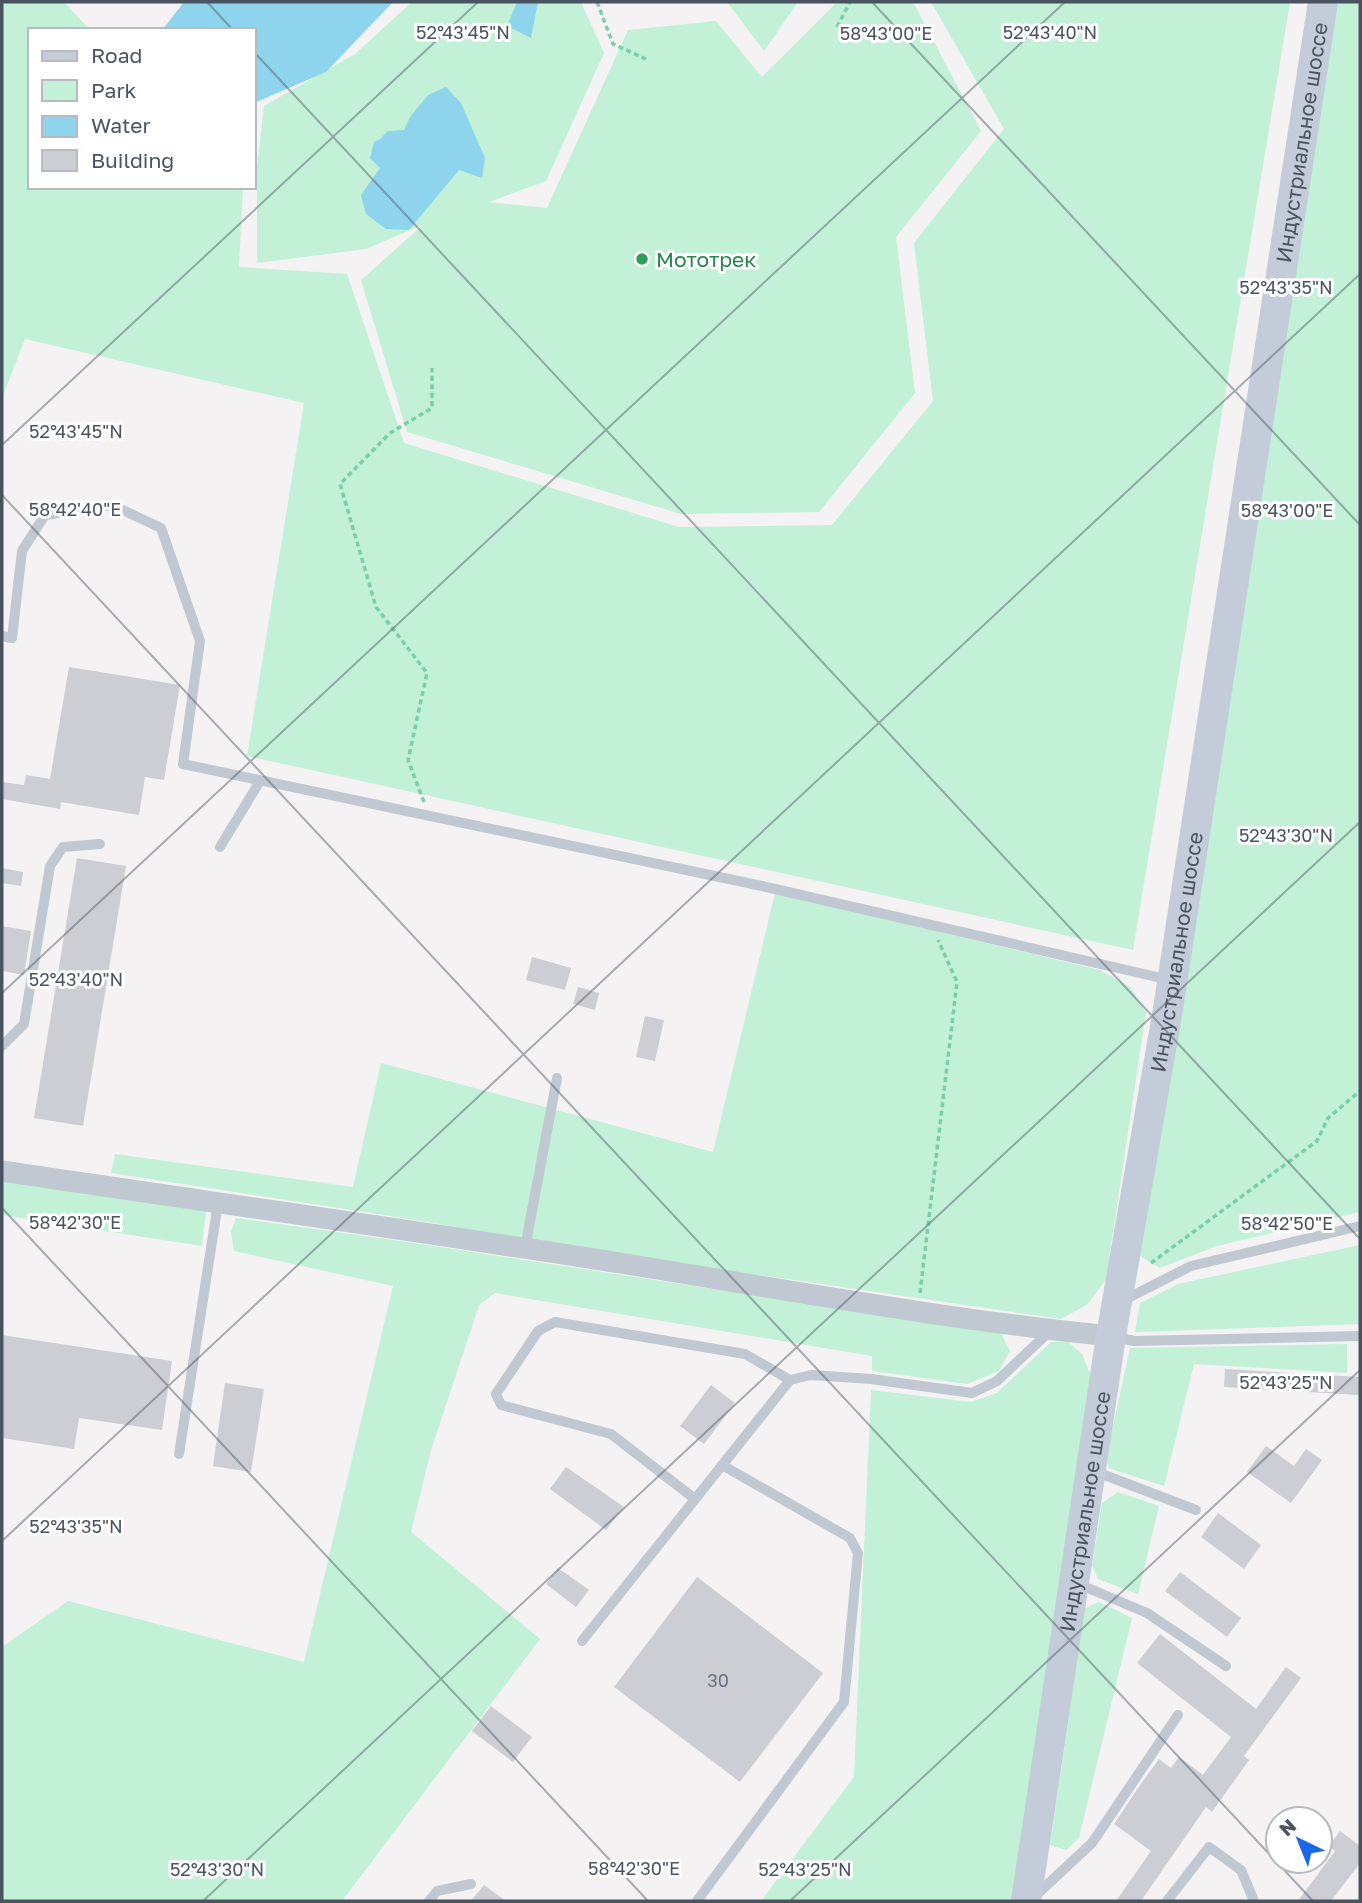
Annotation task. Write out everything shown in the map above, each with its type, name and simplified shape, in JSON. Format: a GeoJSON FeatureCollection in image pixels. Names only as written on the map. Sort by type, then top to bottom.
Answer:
{"type":"FeatureCollection","features":[{"type":"Feature","properties":{"kind":"main road","name":"Индустриальное шоссе"},"geometry":{"type":"LineString","coordinates":[[1028,1901],[1111,1336],[1173,981],[1323,2]]}},
{"type":"Feature","properties":{"kind":"street"},"geometry":{"type":"LineString","coordinates":[[2,1171],[525,1248],[1052,1330],[1111,1336]]}},
{"type":"Feature","properties":{"kind":"lane"},"geometry":{"type":"LineString","coordinates":[[2,636],[12,638],[22,551],[45,515],[112,505],[161,528],[200,641],[183,764],[762,886],[1173,981]]}},
{"type":"Feature","properties":{"kind":"lane"},"geometry":{"type":"LineString","coordinates":[[220,847],[260,781]]}},
{"type":"Feature","properties":{"kind":"lane"},"geometry":{"type":"LineString","coordinates":[[2,1045],[24,1024],[50,866],[63,848],[100,844]]}},
{"type":"Feature","properties":{"kind":"lane"},"geometry":{"type":"LineString","coordinates":[[525,1248],[557,1078]]}},
{"type":"Feature","properties":{"kind":"lane"},"geometry":{"type":"LineString","coordinates":[[179,1454],[218,1203]]}},
{"type":"Feature","properties":{"kind":"lane"},"geometry":{"type":"LineString","coordinates":[[1117,1304],[1191,1266],[1360,1226]]}},
{"type":"Feature","properties":{"kind":"lane"},"geometry":{"type":"LineString","coordinates":[[695,1499],[611,1434],[501,1405],[496,1394],[538,1331],[555,1322],[745,1353],[790,1380]]}},
{"type":"Feature","properties":{"kind":"lane"},"geometry":{"type":"LineString","coordinates":[[582,1641],[790,1380],[811,1375],[859,1378],[972,1393],[997,1381],[1052,1330]]}},
{"type":"Feature","properties":{"kind":"lane"},"geometry":{"type":"LineString","coordinates":[[1111,1336],[1134,1341],[1360,1336]]}},
{"type":"Feature","properties":{"kind":"lane"},"geometry":{"type":"LineString","coordinates":[[697,1901],[844,1702],[858,1553],[850,1538],[722,1465]]}},
{"type":"Feature","properties":{"kind":"lane"},"geometry":{"type":"LineString","coordinates":[[1091,1470],[1196,1510]]}},
{"type":"Feature","properties":{"kind":"lane"},"geometry":{"type":"LineString","coordinates":[[1074,1582],[1147,1613],[1226,1666]]}},
{"type":"Feature","properties":{"kind":"lane"},"geometry":{"type":"LineString","coordinates":[[1028,1901],[1092,1843],[1178,1715]]}},
{"type":"Feature","properties":{"kind":"lane"},"geometry":{"type":"LineString","coordinates":[[1167,1901],[1209,1847],[1241,1870],[1254,1901]]}},
{"type":"Feature","properties":{"kind":"lane"},"geometry":{"type":"LineString","coordinates":[[429,1901],[437,1891],[471,1884]]}},
{"type":"Feature","properties":{"kind":"path"},"geometry":{"type":"LineString","coordinates":[[597,2],[613,44],[646,59]]}},
{"type":"Feature","properties":{"kind":"path"},"geometry":{"type":"LineString","coordinates":[[837,27],[850,2]]}},
{"type":"Feature","properties":{"kind":"path"},"geometry":{"type":"LineString","coordinates":[[430,817],[408,760],[427,673],[376,607],[340,484],[390,433],[432,408],[432,368]]}},
{"type":"Feature","properties":{"kind":"path"},"geometry":{"type":"LineString","coordinates":[[918,1310],[957,982],[931,925]]}},
{"type":"Feature","properties":{"kind":"path"},"geometry":{"type":"LineString","coordinates":[[1151,1263],[1317,1141],[1328,1118],[1360,1091]]}},
{"type":"Feature","properties":{"kind":"green space"},"geometry":{"type":"Polygon","coordinates":[[[2,2],[64,2],[88,28],[28,28],[28,189],[243,189],[239,267],[347,274],[404,443],[679,527],[832,525],[933,401],[914,243],[1004,129],[931,2],[1290,2],[1133,950],[247,756],[304,403],[25,339],[2,398],[2,2]]]}},
{"type":"Feature","properties":{"kind":"green space","name":"Мототрек"},"geometry":{"type":"Polygon","coordinates":[[[412,2],[581,2],[604,53],[546,181],[489,202],[547,208],[628,30],[716,21],[762,77],[835,4],[913,2],[981,131],[896,237],[915,393],[819,512],[681,514],[407,432],[361,280],[424,224],[366,249],[257,263],[257,168],[264,106],[355,54],[412,2]]]}},
{"type":"Feature","properties":{"kind":"green space"},"geometry":{"type":"Polygon","coordinates":[[[727,2],[798,2],[764,51],[727,2]]]}},
{"type":"Feature","properties":{"kind":"green space"},"geometry":{"type":"Polygon","coordinates":[[[1333,2],[1360,2],[1360,1212],[1217,1246],[1160,1268],[1140,1256],[1146,1191],[1333,2]]]}},
{"type":"Feature","properties":{"kind":"green space"},"geometry":{"type":"Polygon","coordinates":[[[775,893],[1100,970],[1130,987],[1146,1012],[1106,1279],[1088,1304],[1061,1319],[731,1273],[111,1173],[115,1154],[353,1187],[381,1063],[713,1152],[775,893]]]}},
{"type":"Feature","properties":{"kind":"green space"},"geometry":{"type":"Polygon","coordinates":[[[2,1180],[206,1211],[202,1246],[2,1215],[2,1180]]]}},
{"type":"Feature","properties":{"kind":"green space"},"geometry":{"type":"Polygon","coordinates":[[[236,1218],[1001,1333],[1010,1351],[999,1371],[967,1384],[872,1371],[872,1356],[495,1293],[479,1305],[431,1450],[411,1532],[540,1639],[342,1901],[2,1901],[2,1647],[68,1601],[304,1662],[393,1286],[234,1251],[231,1232],[236,1218]]]}},
{"type":"Feature","properties":{"kind":"green space"},"geometry":{"type":"Polygon","coordinates":[[[1360,1245],[1360,1324],[1135,1332],[1140,1303],[1178,1284],[1360,1245]]]}},
{"type":"Feature","properties":{"kind":"green space"},"geometry":{"type":"Polygon","coordinates":[[[1067,1341],[1082,1354],[1091,1376],[1014,1901],[761,1901],[854,1777],[871,1390],[971,1402],[997,1393],[1051,1342],[1067,1341]]]}},
{"type":"Feature","properties":{"kind":"green space"},"geometry":{"type":"Polygon","coordinates":[[[1347,1344],[1347,1373],[1194,1364],[1164,1486],[1108,1468],[1107,1454],[1130,1348],[1347,1344]]]}},
{"type":"Feature","properties":{"kind":"green space"},"geometry":{"type":"Polygon","coordinates":[[[1118,1492],[1159,1506],[1138,1594],[1098,1579],[1092,1565],[1102,1503],[1118,1492]]]}},
{"type":"Feature","properties":{"kind":"green space"},"geometry":{"type":"Polygon","coordinates":[[[1099,1602],[1132,1618],[1079,1838],[1066,1850],[1050,1845],[1085,1608],[1099,1602]]]}},
{"type":"Feature","properties":{"kind":"water"},"geometry":{"type":"Polygon","coordinates":[[[184,2],[393,2],[326,72],[256,102],[256,28],[164,28],[184,2]]]}},
{"type":"Feature","properties":{"kind":"water"},"geometry":{"type":"Polygon","coordinates":[[[517,2],[538,2],[531,38],[507,26],[517,2]]]}},
{"type":"Feature","properties":{"kind":"water"},"geometry":{"type":"Polygon","coordinates":[[[446,87],[461,103],[485,158],[482,178],[459,170],[409,230],[386,229],[366,214],[361,195],[380,168],[370,158],[374,142],[388,131],[404,130],[410,117],[428,95],[446,87]]]}},
{"type":"Feature","properties":{"kind":"building"},"geometry":{"type":"Polygon","coordinates":[[[69,667],[180,685],[164,780],[145,777],[139,815],[61,802],[60,809],[2,799],[2,782],[24,785],[26,775],[50,779],[69,667]]]}},
{"type":"Feature","properties":{"kind":"building"},"geometry":{"type":"Polygon","coordinates":[[[77,858],[126,866],[83,1126],[34,1118],[77,858]]]}},
{"type":"Feature","properties":{"kind":"building"},"geometry":{"type":"Polygon","coordinates":[[[2,868],[23,872],[21,886],[2,883],[2,868]]]}},
{"type":"Feature","properties":{"kind":"building"},"geometry":{"type":"Polygon","coordinates":[[[2,926],[31,931],[24,975],[2,971],[2,926]]]}},
{"type":"Feature","properties":{"kind":"building"},"geometry":{"type":"Polygon","coordinates":[[[532,957],[571,968],[565,990],[526,980],[532,957]]]}},
{"type":"Feature","properties":{"kind":"building"},"geometry":{"type":"Polygon","coordinates":[[[578,987],[599,993],[595,1010],[573,1004],[578,987]]]}},
{"type":"Feature","properties":{"kind":"building"},"geometry":{"type":"Polygon","coordinates":[[[645,1016],[664,1020],[655,1061],[636,1057],[645,1016]]]}},
{"type":"Feature","properties":{"kind":"building"},"geometry":{"type":"Polygon","coordinates":[[[2,1335],[172,1361],[162,1430],[79,1418],[74,1449],[2,1438],[2,1335]]]}},
{"type":"Feature","properties":{"kind":"building"},"geometry":{"type":"Polygon","coordinates":[[[1225,1369],[1360,1377],[1360,1395],[1224,1387],[1225,1369]]]}},
{"type":"Feature","properties":{"kind":"building"},"geometry":{"type":"Polygon","coordinates":[[[225,1383],[264,1389],[251,1472],[213,1466],[225,1383]]]}},
{"type":"Feature","properties":{"kind":"building"},"geometry":{"type":"Polygon","coordinates":[[[711,1385],[735,1403],[704,1444],[680,1426],[711,1385]]]}},
{"type":"Feature","properties":{"kind":"building"},"geometry":{"type":"Polygon","coordinates":[[[1266,1446],[1294,1466],[1306,1449],[1322,1460],[1291,1503],[1247,1472],[1266,1446]]]}},
{"type":"Feature","properties":{"kind":"building"},"geometry":{"type":"Polygon","coordinates":[[[566,1467],[624,1507],[606,1530],[550,1489],[566,1467]]]}},
{"type":"Feature","properties":{"kind":"building"},"geometry":{"type":"Polygon","coordinates":[[[1218,1513],[1261,1545],[1244,1569],[1201,1537],[1218,1513]]]}},
{"type":"Feature","properties":{"kind":"building"},"geometry":{"type":"Polygon","coordinates":[[[558,1568],[589,1590],[576,1607],[546,1584],[558,1568]]]}},
{"type":"Feature","properties":{"kind":"building"},"geometry":{"type":"Polygon","coordinates":[[[1180,1572],[1241,1618],[1227,1637],[1165,1591],[1180,1572]]]}},
{"type":"Feature","properties":{"kind":"building"},"geometry":{"type":"Polygon","coordinates":[[[697,1577],[823,1673],[740,1782],[614,1687],[697,1577]]]}},
{"type":"Feature","properties":{"kind":"building"},"geometry":{"type":"Polygon","coordinates":[[[1160,1634],[1256,1709],[1286,1667],[1301,1678],[1244,1756],[1249,1760],[1212,1812],[1206,1807],[1141,1901],[1116,1901],[1151,1851],[1114,1824],[1138,1788],[1159,1759],[1171,1768],[1179,1757],[1203,1775],[1231,1737],[1137,1663],[1160,1634]]]}},
{"type":"Feature","properties":{"kind":"building"},"geometry":{"type":"Polygon","coordinates":[[[491,1706],[532,1737],[513,1762],[472,1731],[491,1706]]]}},
{"type":"Feature","properties":{"kind":"building"},"geometry":{"type":"Polygon","coordinates":[[[1340,1831],[1360,1846],[1360,1863],[1331,1901],[1298,1901],[1317,1875],[1334,1875],[1334,1839],[1340,1831]]]}},
{"type":"Feature","properties":{"kind":"building"},"geometry":{"type":"Polygon","coordinates":[[[484,1885],[506,1901],[471,1901],[484,1885]]]}},
{"type":"Feature","properties":{"kind":"place","name":"Мототрек"},"geometry":{"type":"Point","coordinates":[642,259]}}]}
